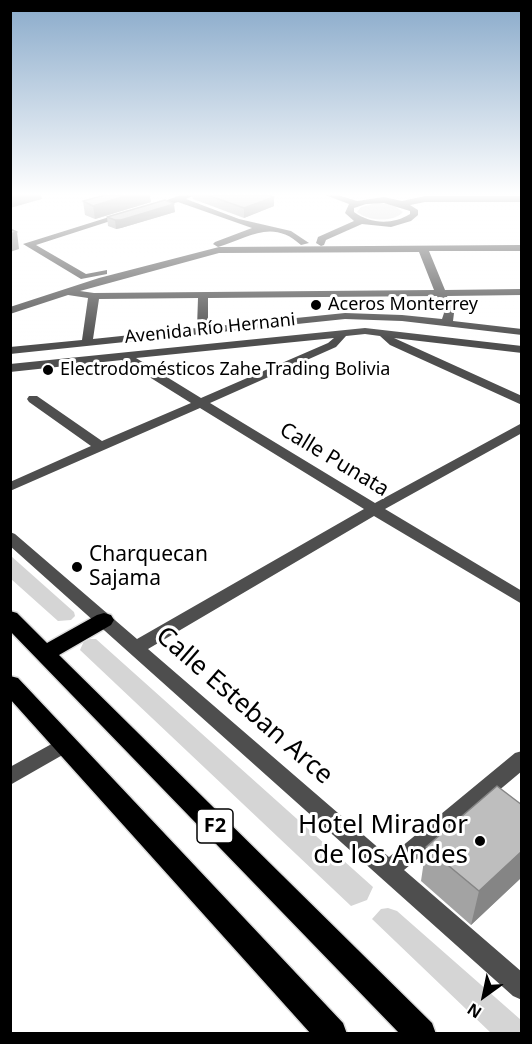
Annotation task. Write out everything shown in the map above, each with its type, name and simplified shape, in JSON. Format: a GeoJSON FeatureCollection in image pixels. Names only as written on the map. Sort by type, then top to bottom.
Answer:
{"type":"FeatureCollection","features":[{"type":"Feature","properties":{"kind":"highway","name":"F2"},"geometry":{"type":"LineString","coordinates":[[10,618],[421,1034]]}},
{"type":"Feature","properties":{"kind":"highway"},"geometry":{"type":"LineString","coordinates":[[45,653],[104,620]]}},
{"type":"Feature","properties":{"kind":"highway","name":"F2"},"geometry":{"type":"LineString","coordinates":[[10,684],[332,1034]]}},
{"type":"Feature","properties":{"kind":"street"},"geometry":{"type":"LineString","coordinates":[[29,244],[85,277],[194,248],[275,244]]}},
{"type":"Feature","properties":{"kind":"street"},"geometry":{"type":"LineString","coordinates":[[10,311],[225,244]]}},
{"type":"Feature","properties":{"kind":"street"},"geometry":{"type":"LineString","coordinates":[[219,247],[522,248]]}},
{"type":"Feature","properties":{"kind":"street"},"geometry":{"type":"LineString","coordinates":[[423,249],[449,313],[447,322]]}},
{"type":"Feature","properties":{"kind":"street"},"geometry":{"type":"LineString","coordinates":[[68,292],[94,296],[522,292]]}},
{"type":"Feature","properties":{"kind":"street"},"geometry":{"type":"LineString","coordinates":[[202,331],[203,295]]}},
{"type":"Feature","properties":{"kind":"street"},"geometry":{"type":"LineString","coordinates":[[87,344],[94,296]]}},
{"type":"Feature","properties":{"kind":"street","name":"Avenida Río Hernani"},"geometry":{"type":"LineString","coordinates":[[10,351],[345,316],[447,322],[522,332]]}},
{"type":"Feature","properties":{"kind":"street"},"geometry":{"type":"LineString","coordinates":[[384,332],[386,338],[394,343],[522,401]]}},
{"type":"Feature","properties":{"kind":"street","name":"Avenida Río Hernani"},"geometry":{"type":"LineString","coordinates":[[10,368],[340,333],[384,332],[522,350]]}},
{"type":"Feature","properties":{"kind":"street"},"geometry":{"type":"LineString","coordinates":[[10,487],[332,345],[341,337],[340,333]]}},
{"type":"Feature","properties":{"kind":"street","name":"Calle Punata"},"geometry":{"type":"LineString","coordinates":[[125,357],[522,599]]}},
{"type":"Feature","properties":{"kind":"street"},"geometry":{"type":"LineString","coordinates":[[33,399],[101,447]]}},
{"type":"Feature","properties":{"kind":"street"},"geometry":{"type":"LineString","coordinates":[[136,648],[375,509],[522,427]]}},
{"type":"Feature","properties":{"kind":"street","name":"Calle Esteban Arce"},"geometry":{"type":"LineString","coordinates":[[10,537],[522,988]]}},
{"type":"Feature","properties":{"kind":"street"},"geometry":{"type":"LineString","coordinates":[[10,777],[66,744]]}},
{"type":"Feature","properties":{"kind":"street"},"geometry":{"type":"LineString","coordinates":[[389,870],[522,759]]}},
{"type":"Feature","properties":{"kind":"shaded area"},"geometry":{"type":"Polygon","coordinates":[[[11,556],[74,612],[75,616],[71,620],[58,621],[11,579],[11,556]]]}},
{"type":"Feature","properties":{"kind":"shaded area"},"geometry":{"type":"Polygon","coordinates":[[[96,639],[373,887],[367,900],[351,906],[80,650],[84,641],[96,639]]]}},
{"type":"Feature","properties":{"kind":"shaded area"},"geometry":{"type":"Polygon","coordinates":[[[388,908],[397,911],[521,1020],[521,1033],[491,1033],[372,919],[381,909],[388,908]]]}},
{"type":"Feature","properties":{"kind":"building"},"geometry":{"type":"Polygon","coordinates":[[[497,786],[522,805],[522,851],[479,891],[426,847],[497,786]]]}},
{"type":"Feature","properties":{"kind":"place","name":"Aceros Monterrey"},"geometry":{"type":"Point","coordinates":[316,305]}},
{"type":"Feature","properties":{"kind":"place","name":"Electrodomésticos Zahe Trading Bolivia"},"geometry":{"type":"Point","coordinates":[48,370]}},
{"type":"Feature","properties":{"kind":"place","name":"Charquecan Sajama"},"geometry":{"type":"Point","coordinates":[77,567]}},
{"type":"Feature","properties":{"kind":"place","name":"Hotel Mirador de los Andes"},"geometry":{"type":"Point","coordinates":[480,841]}}]}
